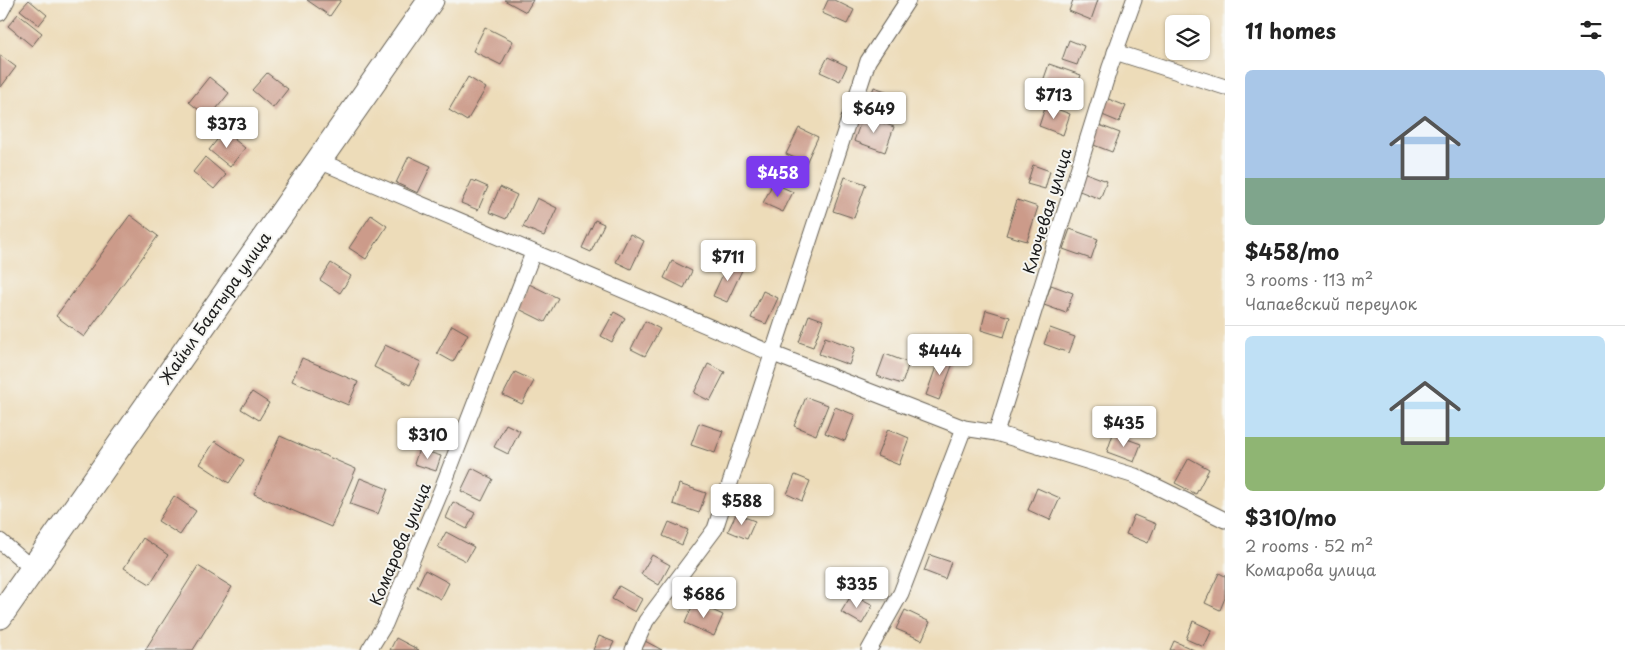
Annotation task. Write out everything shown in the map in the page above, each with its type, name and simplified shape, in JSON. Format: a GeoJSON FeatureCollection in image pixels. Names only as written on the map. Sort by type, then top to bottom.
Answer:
{"type":"FeatureCollection","features":[{"type":"Feature","properties":{"kind":"highway","name":"Жайыл Баатыра улица"},"geometry":{"type":"LineString","coordinates":[[0,616],[317,160],[431,0]]}},
{"type":"Feature","properties":{"kind":"street"},"geometry":{"type":"LineString","coordinates":[[0,14],[7,0]]}},
{"type":"Feature","properties":{"kind":"street"},"geometry":{"type":"LineString","coordinates":[[633,650],[646,621],[715,529],[868,61],[908,0]]}},
{"type":"Feature","properties":{"kind":"street","name":"Ключевая улица"},"geometry":{"type":"LineString","coordinates":[[996,433],[1115,52],[1134,0]]}},
{"type":"Feature","properties":{"kind":"street"},"geometry":{"type":"LineString","coordinates":[[1115,52],[1225,87]]}},
{"type":"Feature","properties":{"kind":"street"},"geometry":{"type":"LineString","coordinates":[[317,160],[771,353],[964,428],[996,433],[1135,476],[1225,520]]}},
{"type":"Feature","properties":{"kind":"street","name":"Комарова улица"},"geometry":{"type":"LineString","coordinates":[[368,650],[385,624],[441,492],[533,253]]}},
{"type":"Feature","properties":{"kind":"street"},"geometry":{"type":"LineString","coordinates":[[869,650],[901,592],[964,428]]}},
{"type":"Feature","properties":{"kind":"street"},"geometry":{"type":"LineString","coordinates":[[0,541],[33,569]]}},
{"type":"Feature","properties":{"kind":"building"},"geometry":{"type":"Polygon","coordinates":[[[29,0],[47,15],[39,25],[20,10],[29,0]]]}},
{"type":"Feature","properties":{"kind":"building"},"geometry":{"type":"Polygon","coordinates":[[[307,0],[341,0],[330,16],[307,0]]]}},
{"type":"Feature","properties":{"kind":"building"},"geometry":{"type":"Polygon","coordinates":[[[504,0],[533,0],[526,12],[504,0]]]}},
{"type":"Feature","properties":{"kind":"building"},"geometry":{"type":"Polygon","coordinates":[[[828,0],[834,0],[854,10],[847,24],[822,13],[828,0]]]}},
{"type":"Feature","properties":{"kind":"building"},"geometry":{"type":"Polygon","coordinates":[[[1073,0],[1098,0],[1091,20],[1069,11],[1073,0]]]}},
{"type":"Feature","properties":{"kind":"building"},"geometry":{"type":"Polygon","coordinates":[[[18,14],[42,33],[32,46],[8,26],[18,14]]]}},
{"type":"Feature","properties":{"kind":"building"},"geometry":{"type":"Polygon","coordinates":[[[485,27],[513,41],[501,65],[473,51],[485,27]]]}},
{"type":"Feature","properties":{"kind":"building"},"geometry":{"type":"Polygon","coordinates":[[[1069,40],[1084,46],[1077,65],[1062,60],[1069,40]]]}},
{"type":"Feature","properties":{"kind":"building"},"geometry":{"type":"Polygon","coordinates":[[[0,55],[16,67],[1,87],[0,86],[0,55]]]}},
{"type":"Feature","properties":{"kind":"building"},"geometry":{"type":"Polygon","coordinates":[[[828,57],[847,66],[840,81],[820,72],[828,57]]]}},
{"type":"Feature","properties":{"kind":"building"},"geometry":{"type":"Polygon","coordinates":[[[1049,64],[1081,75],[1073,99],[1041,87],[1049,64]]]}},
{"type":"Feature","properties":{"kind":"building"},"geometry":{"type":"Polygon","coordinates":[[[267,73],[288,89],[273,108],[252,90],[267,73]]]}},
{"type":"Feature","properties":{"kind":"building"},"geometry":{"type":"Polygon","coordinates":[[[209,77],[229,93],[209,118],[189,102],[209,77]]]}},
{"type":"Feature","properties":{"kind":"building"},"geometry":{"type":"Polygon","coordinates":[[[468,77],[486,88],[467,121],[449,110],[468,77]]]}},
{"type":"Feature","properties":{"kind":"building"},"geometry":{"type":"Polygon","coordinates":[[[874,87],[897,95],[890,114],[867,106],[874,87]]]}},
{"type":"Feature","properties":{"kind":"building"},"geometry":{"type":"Polygon","coordinates":[[[1106,98],[1126,106],[1119,122],[1100,114],[1106,98]]]}},
{"type":"Feature","properties":{"kind":"building"},"geometry":{"type":"Polygon","coordinates":[[[1046,105],[1070,114],[1063,135],[1039,126],[1046,105]]]}},
{"type":"Feature","properties":{"kind":"building"},"geometry":{"type":"Polygon","coordinates":[[[863,116],[894,127],[885,152],[854,141],[863,116]]]}},
{"type":"Feature","properties":{"kind":"building"},"geometry":{"type":"Polygon","coordinates":[[[1099,125],[1120,133],[1112,152],[1091,144],[1099,125]]]}},
{"type":"Feature","properties":{"kind":"building"},"geometry":{"type":"Polygon","coordinates":[[[799,128],[818,137],[806,163],[786,154],[799,128]]]}},
{"type":"Feature","properties":{"kind":"building"},"geometry":{"type":"Polygon","coordinates":[[[224,131],[245,148],[230,167],[209,150],[224,131]]]}},
{"type":"Feature","properties":{"kind":"building"},"geometry":{"type":"Polygon","coordinates":[[[409,156],[431,166],[418,193],[396,183],[409,156]]]}},
{"type":"Feature","properties":{"kind":"building"},"geometry":{"type":"Polygon","coordinates":[[[205,157],[226,175],[214,189],[193,172],[205,157]]]}},
{"type":"Feature","properties":{"kind":"building"},"geometry":{"type":"Polygon","coordinates":[[[1033,165],[1050,171],[1045,189],[1027,184],[1033,165]]]}},
{"type":"Feature","properties":{"kind":"building"},"geometry":{"type":"Polygon","coordinates":[[[1083,172],[1107,181],[1100,199],[1077,190],[1083,172]]]}},
{"type":"Feature","properties":{"kind":"building"},"geometry":{"type":"Polygon","coordinates":[[[845,177],[866,184],[854,218],[833,211],[845,177]]]}},
{"type":"Feature","properties":{"kind":"building"},"geometry":{"type":"Polygon","coordinates":[[[472,180],[488,187],[478,210],[461,203],[472,180]]]}},
{"type":"Feature","properties":{"kind":"building"},"geometry":{"type":"Polygon","coordinates":[[[773,183],[793,192],[783,212],[763,203],[773,183]]]}},
{"type":"Feature","properties":{"kind":"building"},"geometry":{"type":"Polygon","coordinates":[[[500,187],[517,195],[506,219],[489,212],[500,187]]]}},
{"type":"Feature","properties":{"kind":"building"},"geometry":{"type":"Polygon","coordinates":[[[537,198],[557,208],[544,236],[523,227],[537,198]]]}},
{"type":"Feature","properties":{"kind":"building"},"geometry":{"type":"Polygon","coordinates":[[[1017,200],[1038,207],[1027,241],[1006,235],[1017,200]]]}},
{"type":"Feature","properties":{"kind":"building"},"geometry":{"type":"Polygon","coordinates":[[[130,215],[158,236],[84,337],[56,316],[130,215]]]}},
{"type":"Feature","properties":{"kind":"building"},"geometry":{"type":"Polygon","coordinates":[[[371,215],[387,226],[366,259],[349,248],[371,215]]]}},
{"type":"Feature","properties":{"kind":"building"},"geometry":{"type":"Polygon","coordinates":[[[595,220],[604,224],[591,252],[582,248],[595,220]]]}},
{"type":"Feature","properties":{"kind":"building"},"geometry":{"type":"Polygon","coordinates":[[[1070,229],[1098,239],[1091,259],[1063,249],[1070,229]]]}},
{"type":"Feature","properties":{"kind":"building"},"geometry":{"type":"Polygon","coordinates":[[[630,234],[644,241],[631,269],[616,262],[630,234]]]}},
{"type":"Feature","properties":{"kind":"building"},"geometry":{"type":"Polygon","coordinates":[[[672,261],[692,271],[684,288],[664,278],[672,261]]]}},
{"type":"Feature","properties":{"kind":"building"},"geometry":{"type":"Polygon","coordinates":[[[729,261],[743,268],[727,302],[713,296],[729,261]]]}},
{"type":"Feature","properties":{"kind":"building"},"geometry":{"type":"Polygon","coordinates":[[[331,263],[351,276],[340,293],[320,280],[331,263]]]}},
{"type":"Feature","properties":{"kind":"building"},"geometry":{"type":"Polygon","coordinates":[[[529,284],[558,298],[545,322],[517,308],[529,284]]]}},
{"type":"Feature","properties":{"kind":"building"},"geometry":{"type":"Polygon","coordinates":[[[1051,285],[1073,293],[1066,313],[1044,305],[1051,285]]]}},
{"type":"Feature","properties":{"kind":"building"},"geometry":{"type":"Polygon","coordinates":[[[763,291],[778,298],[766,324],[751,318],[763,291]]]}},
{"type":"Feature","properties":{"kind":"building"},"geometry":{"type":"Polygon","coordinates":[[[986,310],[1010,317],[1004,337],[981,330],[986,310]]]}},
{"type":"Feature","properties":{"kind":"building"},"geometry":{"type":"Polygon","coordinates":[[[614,312],[625,318],[612,342],[601,336],[614,312]]]}},
{"type":"Feature","properties":{"kind":"building"},"geometry":{"type":"Polygon","coordinates":[[[809,315],[823,320],[813,347],[799,342],[809,315]]]}},
{"type":"Feature","properties":{"kind":"building"},"geometry":{"type":"Polygon","coordinates":[[[645,321],[660,329],[645,356],[631,349],[645,321]]]}},
{"type":"Feature","properties":{"kind":"building"},"geometry":{"type":"Polygon","coordinates":[[[452,325],[468,334],[453,362],[437,353],[452,325]]]}},
{"type":"Feature","properties":{"kind":"building"},"geometry":{"type":"Polygon","coordinates":[[[1050,328],[1075,337],[1069,353],[1044,344],[1050,328]]]}},
{"type":"Feature","properties":{"kind":"building"},"geometry":{"type":"Polygon","coordinates":[[[825,337],[855,348],[849,365],[819,354],[825,337]]]}},
{"type":"Feature","properties":{"kind":"building"},"geometry":{"type":"Polygon","coordinates":[[[385,345],[421,362],[410,385],[374,367],[385,345]]]}},
{"type":"Feature","properties":{"kind":"building"},"geometry":{"type":"Polygon","coordinates":[[[941,353],[955,358],[939,400],[926,395],[941,353]]]}},
{"type":"Feature","properties":{"kind":"building"},"geometry":{"type":"Polygon","coordinates":[[[885,354],[909,363],[902,384],[877,376],[885,354]]]}},
{"type":"Feature","properties":{"kind":"building"},"geometry":{"type":"Polygon","coordinates":[[[302,358],[358,382],[348,405],[292,381],[302,358]]]}},
{"type":"Feature","properties":{"kind":"building"},"geometry":{"type":"Polygon","coordinates":[[[708,364],[725,372],[710,401],[694,393],[708,364]]]}},
{"type":"Feature","properties":{"kind":"building"},"geometry":{"type":"Polygon","coordinates":[[[515,372],[534,381],[522,404],[503,395],[515,372]]]}},
{"type":"Feature","properties":{"kind":"building"},"geometry":{"type":"Polygon","coordinates":[[[252,392],[269,403],[259,420],[241,409],[252,392]]]}},
{"type":"Feature","properties":{"kind":"building"},"geometry":{"type":"Polygon","coordinates":[[[806,397],[828,405],[816,435],[794,426],[806,397]]]}},
{"type":"Feature","properties":{"kind":"building"},"geometry":{"type":"Polygon","coordinates":[[[835,407],[855,415],[845,441],[825,433],[835,407]]]}},
{"type":"Feature","properties":{"kind":"building"},"geometry":{"type":"Polygon","coordinates":[[[699,423],[723,431],[715,453],[691,445],[699,423]]]}},
{"type":"Feature","properties":{"kind":"building"},"geometry":{"type":"Polygon","coordinates":[[[506,424],[520,431],[508,454],[494,447],[506,424]]]}},
{"type":"Feature","properties":{"kind":"building"},"geometry":{"type":"Polygon","coordinates":[[[888,429],[909,438],[899,465],[877,456],[888,429]]]}},
{"type":"Feature","properties":{"kind":"building"},"geometry":{"type":"Polygon","coordinates":[[[1113,434],[1141,444],[1134,462],[1107,452],[1113,434]]]}},
{"type":"Feature","properties":{"kind":"building"},"geometry":{"type":"Polygon","coordinates":[[[280,436],[356,469],[331,527],[254,494],[280,436]]]}},
{"type":"Feature","properties":{"kind":"building"},"geometry":{"type":"Polygon","coordinates":[[[215,441],[244,460],[229,483],[200,464],[215,441]]]}},
{"type":"Feature","properties":{"kind":"building"},"geometry":{"type":"Polygon","coordinates":[[[419,449],[441,456],[436,471],[414,464],[419,449]]]}},
{"type":"Feature","properties":{"kind":"building"},"geometry":{"type":"Polygon","coordinates":[[[1189,458],[1209,469],[1196,494],[1175,483],[1189,458]]]}},
{"type":"Feature","properties":{"kind":"building"},"geometry":{"type":"Polygon","coordinates":[[[472,468],[493,479],[482,501],[461,491],[472,468]]]}},
{"type":"Feature","properties":{"kind":"building"},"geometry":{"type":"Polygon","coordinates":[[[795,475],[810,481],[802,501],[787,494],[795,475]]]}},
{"type":"Feature","properties":{"kind":"building"},"geometry":{"type":"Polygon","coordinates":[[[360,478],[388,489],[378,514],[350,504],[360,478]]]}},
{"type":"Feature","properties":{"kind":"building"},"geometry":{"type":"Polygon","coordinates":[[[679,484],[706,493],[699,513],[673,504],[679,484]]]}},
{"type":"Feature","properties":{"kind":"building"},"geometry":{"type":"Polygon","coordinates":[[[1037,488],[1060,498],[1050,520],[1028,510],[1037,488]]]}},
{"type":"Feature","properties":{"kind":"building"},"geometry":{"type":"Polygon","coordinates":[[[174,496],[196,511],[180,535],[158,521],[174,496]]]}},
{"type":"Feature","properties":{"kind":"building"},"geometry":{"type":"Polygon","coordinates":[[[453,502],[475,513],[467,529],[446,518],[453,502]]]}},
{"type":"Feature","properties":{"kind":"building"},"geometry":{"type":"Polygon","coordinates":[[[736,514],[755,521],[747,539],[728,531],[736,514]]]}},
{"type":"Feature","properties":{"kind":"building"},"geometry":{"type":"Polygon","coordinates":[[[1134,515],[1156,524],[1148,543],[1126,534],[1134,515]]]}},
{"type":"Feature","properties":{"kind":"building"},"geometry":{"type":"Polygon","coordinates":[[[669,522],[688,530],[682,545],[663,536],[669,522]]]}},
{"type":"Feature","properties":{"kind":"building"},"geometry":{"type":"Polygon","coordinates":[[[446,532],[474,547],[466,561],[438,547],[446,532]]]}},
{"type":"Feature","properties":{"kind":"building"},"geometry":{"type":"Polygon","coordinates":[[[143,538],[168,555],[150,584],[124,568],[143,538]]]}},
{"type":"Feature","properties":{"kind":"building"},"geometry":{"type":"Polygon","coordinates":[[[652,555],[670,565],[659,585],[641,574],[652,555]]]}},
{"type":"Feature","properties":{"kind":"building"},"geometry":{"type":"Polygon","coordinates":[[[930,555],[951,562],[945,579],[924,571],[930,555]]]}},
{"type":"Feature","properties":{"kind":"building"},"geometry":{"type":"Polygon","coordinates":[[[198,566],[232,587],[193,650],[145,650],[198,566]]]}},
{"type":"Feature","properties":{"kind":"building"},"geometry":{"type":"Polygon","coordinates":[[[425,570],[449,583],[441,599],[417,587],[425,570]]]}},
{"type":"Feature","properties":{"kind":"building"},"geometry":{"type":"Polygon","coordinates":[[[1219,573],[1225,576],[1225,598],[1220,610],[1205,603],[1219,573]]]}},
{"type":"Feature","properties":{"kind":"building"},"geometry":{"type":"Polygon","coordinates":[[[619,586],[642,599],[635,612],[612,599],[619,586]]]}},
{"type":"Feature","properties":{"kind":"building"},"geometry":{"type":"Polygon","coordinates":[[[852,594],[873,605],[862,624],[841,612],[852,594]]]}},
{"type":"Feature","properties":{"kind":"building"},"geometry":{"type":"Polygon","coordinates":[[[694,602],[723,615],[714,636],[685,623],[694,602]]]}},
{"type":"Feature","properties":{"kind":"building"},"geometry":{"type":"Polygon","coordinates":[[[905,610],[930,622],[922,640],[896,629],[905,610]]]}},
{"type":"Feature","properties":{"kind":"building"},"geometry":{"type":"Polygon","coordinates":[[[1193,621],[1212,630],[1204,647],[1186,639],[1193,621]]]}},
{"type":"Feature","properties":{"kind":"building"},"geometry":{"type":"Polygon","coordinates":[[[599,636],[614,642],[610,650],[593,650],[599,636]]]}},
{"type":"Feature","properties":{"kind":"building"},"geometry":{"type":"Polygon","coordinates":[[[396,638],[419,650],[390,650],[396,638]]]}},
{"type":"Feature","properties":{"kind":"building"},"geometry":{"type":"Polygon","coordinates":[[[645,641],[662,650],[641,650],[645,641]]]}},
{"type":"Feature","properties":{"kind":"building"},"geometry":{"type":"Polygon","coordinates":[[[1174,641],[1194,650],[1170,650],[1174,641]]]}}]}
